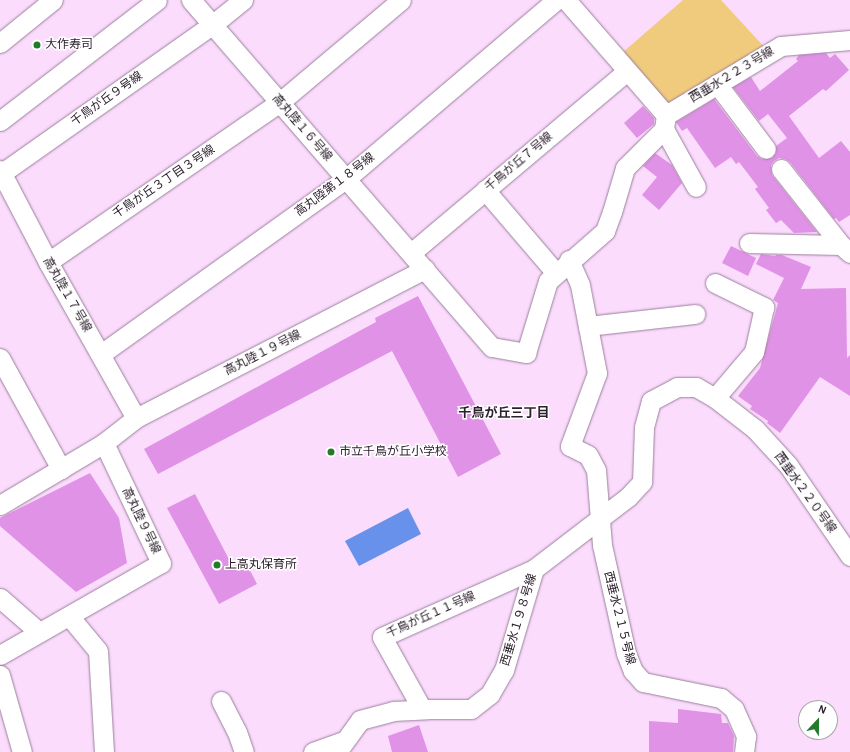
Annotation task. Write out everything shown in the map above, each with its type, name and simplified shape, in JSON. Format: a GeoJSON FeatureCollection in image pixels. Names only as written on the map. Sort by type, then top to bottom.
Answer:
{"type":"FeatureCollection","features":[{"type":"Feature","properties":{"kind":"street"},"geometry":{"type":"LineString","coordinates":[[0,43],[53,0]]}},
{"type":"Feature","properties":{"kind":"street"},"geometry":{"type":"LineString","coordinates":[[0,121],[157,0]]}},
{"type":"Feature","properties":{"kind":"street","name":"高丸陸１６号線"},"geometry":{"type":"LineString","coordinates":[[191,0],[347,178],[492,347]]}},
{"type":"Feature","properties":{"kind":"street","name":"千鳥が丘９号線"},"geometry":{"type":"LineString","coordinates":[[1,171],[212,25],[243,0]]}},
{"type":"Feature","properties":{"kind":"street","name":"千鳥が丘３丁目３号線"},"geometry":{"type":"LineString","coordinates":[[48,262],[280,102],[401,0]]}},
{"type":"Feature","properties":{"kind":"street","name":"高丸陸第１８号線"},"geometry":{"type":"LineString","coordinates":[[101,354],[347,178],[556,0]]}},
{"type":"Feature","properties":{"kind":"street"},"geometry":{"type":"LineString","coordinates":[[566,0],[627,71],[665,122],[696,187]]}},
{"type":"Feature","properties":{"kind":"street","name":"西垂水２２３号線"},"geometry":{"type":"LineString","coordinates":[[492,347],[526,354],[548,281],[569,260],[605,231],[625,168],[665,122],[717,84],[781,46],[850,40]]}},
{"type":"Feature","properties":{"kind":"street","name":"千鳥が丘７号線"},"geometry":{"type":"LineString","coordinates":[[411,253],[627,71]]}},
{"type":"Feature","properties":{"kind":"street"},"geometry":{"type":"LineString","coordinates":[[717,84],[766,149]]}},
{"type":"Feature","properties":{"kind":"street"},"geometry":{"type":"LineString","coordinates":[[782,169],[847,248]]}},
{"type":"Feature","properties":{"kind":"street","name":"高丸陸１７号線"},"geometry":{"type":"LineString","coordinates":[[1,171],[7,199],[48,262],[136,418]]}},
{"type":"Feature","properties":{"kind":"street"},"geometry":{"type":"LineString","coordinates":[[486,190],[556,273]]}},
{"type":"Feature","properties":{"kind":"street"},"geometry":{"type":"LineString","coordinates":[[750,243],[847,248]]}},
{"type":"Feature","properties":{"kind":"street"},"geometry":{"type":"LineString","coordinates":[[569,260],[580,285],[588,326],[695,314]]}},
{"type":"Feature","properties":{"kind":"street","name":"高丸陸１９号線"},"geometry":{"type":"LineString","coordinates":[[104,443],[136,418],[425,270]]}},
{"type":"Feature","properties":{"kind":"street"},"geometry":{"type":"LineString","coordinates":[[714,283],[764,307],[754,352],[716,398]]}},
{"type":"Feature","properties":{"kind":"street","name":"西垂水２１５号線"},"geometry":{"type":"LineString","coordinates":[[588,326],[597,373],[570,446],[588,455],[596,470],[602,545],[626,653],[633,672],[643,682],[721,698],[734,709],[746,736],[744,752]]}},
{"type":"Feature","properties":{"kind":"street"},"geometry":{"type":"LineString","coordinates":[[0,358],[61,469]]}},
{"type":"Feature","properties":{"kind":"street","name":"西垂水２２０号線"},"geometry":{"type":"LineString","coordinates":[[599,518],[628,497],[642,482],[644,427],[650,401],[677,387],[696,387],[716,398],[754,429],[788,465],[850,556]]}},
{"type":"Feature","properties":{"kind":"street"},"geometry":{"type":"LineString","coordinates":[[0,505],[104,443]]}},
{"type":"Feature","properties":{"kind":"street","name":"高丸陸９号線"},"geometry":{"type":"LineString","coordinates":[[0,655],[161,563],[104,443]]}},
{"type":"Feature","properties":{"kind":"street","name":"西垂水１９８号線"},"geometry":{"type":"LineString","coordinates":[[340,747],[360,720],[393,711],[422,709],[471,709],[490,694],[504,670],[534,569],[599,518]]}},
{"type":"Feature","properties":{"kind":"street","name":"千鳥が丘１１号線"},"geometry":{"type":"LineString","coordinates":[[422,709],[382,637],[534,569]]}},
{"type":"Feature","properties":{"kind":"street"},"geometry":{"type":"LineString","coordinates":[[0,598],[39,632]]}},
{"type":"Feature","properties":{"kind":"street"},"geometry":{"type":"LineString","coordinates":[[69,616],[98,651],[104,752]]}},
{"type":"Feature","properties":{"kind":"street"},"geometry":{"type":"LineString","coordinates":[[0,674],[22,752]]}},
{"type":"Feature","properties":{"kind":"street"},"geometry":{"type":"LineString","coordinates":[[221,701],[237,732],[244,752]]}},
{"type":"Feature","properties":{"kind":"street"},"geometry":{"type":"LineString","coordinates":[[313,752],[340,747]]}},
{"type":"Feature","properties":{"kind":"shaded area"},"geometry":{"type":"Polygon","coordinates":[[[683,0],[721,0],[767,50],[672,104],[661,100],[622,53],[683,0]]]}},
{"type":"Feature","properties":{"kind":"water"},"geometry":{"type":"Polygon","coordinates":[[[408,508],[421,534],[359,566],[345,541],[408,508]]]}},
{"type":"Feature","properties":{"kind":"building"},"geometry":{"type":"Polygon","coordinates":[[[826,53],[830,58],[835,54],[849,70],[826,91],[823,89],[789,116],[819,158],[841,141],[850,152],[850,215],[839,222],[836,218],[834,219],[790,162],[779,158],[771,165],[772,175],[817,232],[794,233],[781,220],[776,223],[766,210],[769,208],[755,189],[758,187],[739,162],[736,164],[731,157],[715,168],[687,128],[682,131],[676,122],[714,99],[757,156],[762,159],[772,158],[776,153],[776,146],[787,138],[768,114],[759,121],[733,87],[751,77],[760,91],[798,61],[796,59],[799,55],[826,53]]]}},
{"type":"Feature","properties":{"kind":"building"},"geometry":{"type":"Polygon","coordinates":[[[643,106],[654,118],[654,124],[637,138],[624,123],[643,106]]]}},
{"type":"Feature","properties":{"kind":"building"},"geometry":{"type":"Polygon","coordinates":[[[655,153],[672,165],[682,183],[659,210],[642,195],[657,177],[643,166],[655,153]]]}},
{"type":"Feature","properties":{"kind":"building"},"geometry":{"type":"Polygon","coordinates":[[[731,246],[756,258],[748,276],[722,263],[731,246]]]}},
{"type":"Feature","properties":{"kind":"building"},"geometry":{"type":"Polygon","coordinates":[[[761,254],[775,256],[782,255],[811,267],[801,289],[846,288],[847,358],[850,355],[850,396],[820,377],[780,433],[767,423],[768,421],[750,409],[752,406],[738,396],[760,368],[778,303],[773,300],[784,278],[756,264],[761,254]]]}},
{"type":"Feature","properties":{"kind":"building"},"geometry":{"type":"Polygon","coordinates":[[[418,296],[501,454],[458,477],[392,351],[158,474],[144,449],[376,322],[375,318],[418,296]]]}},
{"type":"Feature","properties":{"kind":"building"},"geometry":{"type":"Polygon","coordinates":[[[90,473],[119,518],[127,563],[76,592],[0,526],[0,518],[90,473]]]}},
{"type":"Feature","properties":{"kind":"building"},"geometry":{"type":"Polygon","coordinates":[[[195,494],[233,567],[245,561],[257,584],[219,604],[167,508],[195,494]]]}},
{"type":"Feature","properties":{"kind":"building"},"geometry":{"type":"Polygon","coordinates":[[[678,709],[721,714],[722,723],[728,723],[734,736],[733,752],[649,752],[649,721],[678,723],[678,709]]]}},
{"type":"Feature","properties":{"kind":"building"},"geometry":{"type":"Polygon","coordinates":[[[419,725],[428,752],[392,752],[388,736],[419,725]]]}},
{"type":"Feature","properties":{"kind":"place","name":"大作寿司"},"geometry":{"type":"Point","coordinates":[37,45]}},
{"type":"Feature","properties":{"kind":"place","name":"市立千鳥が丘小学校"},"geometry":{"type":"Point","coordinates":[331,452]}},
{"type":"Feature","properties":{"kind":"place","name":"上高丸保育所"},"geometry":{"type":"Point","coordinates":[217,565]}},
{"type":"Feature","properties":{"kind":"district","name":"千鳥が丘三丁目"},"geometry":{"type":"Point","coordinates":[504,414]}}]}
